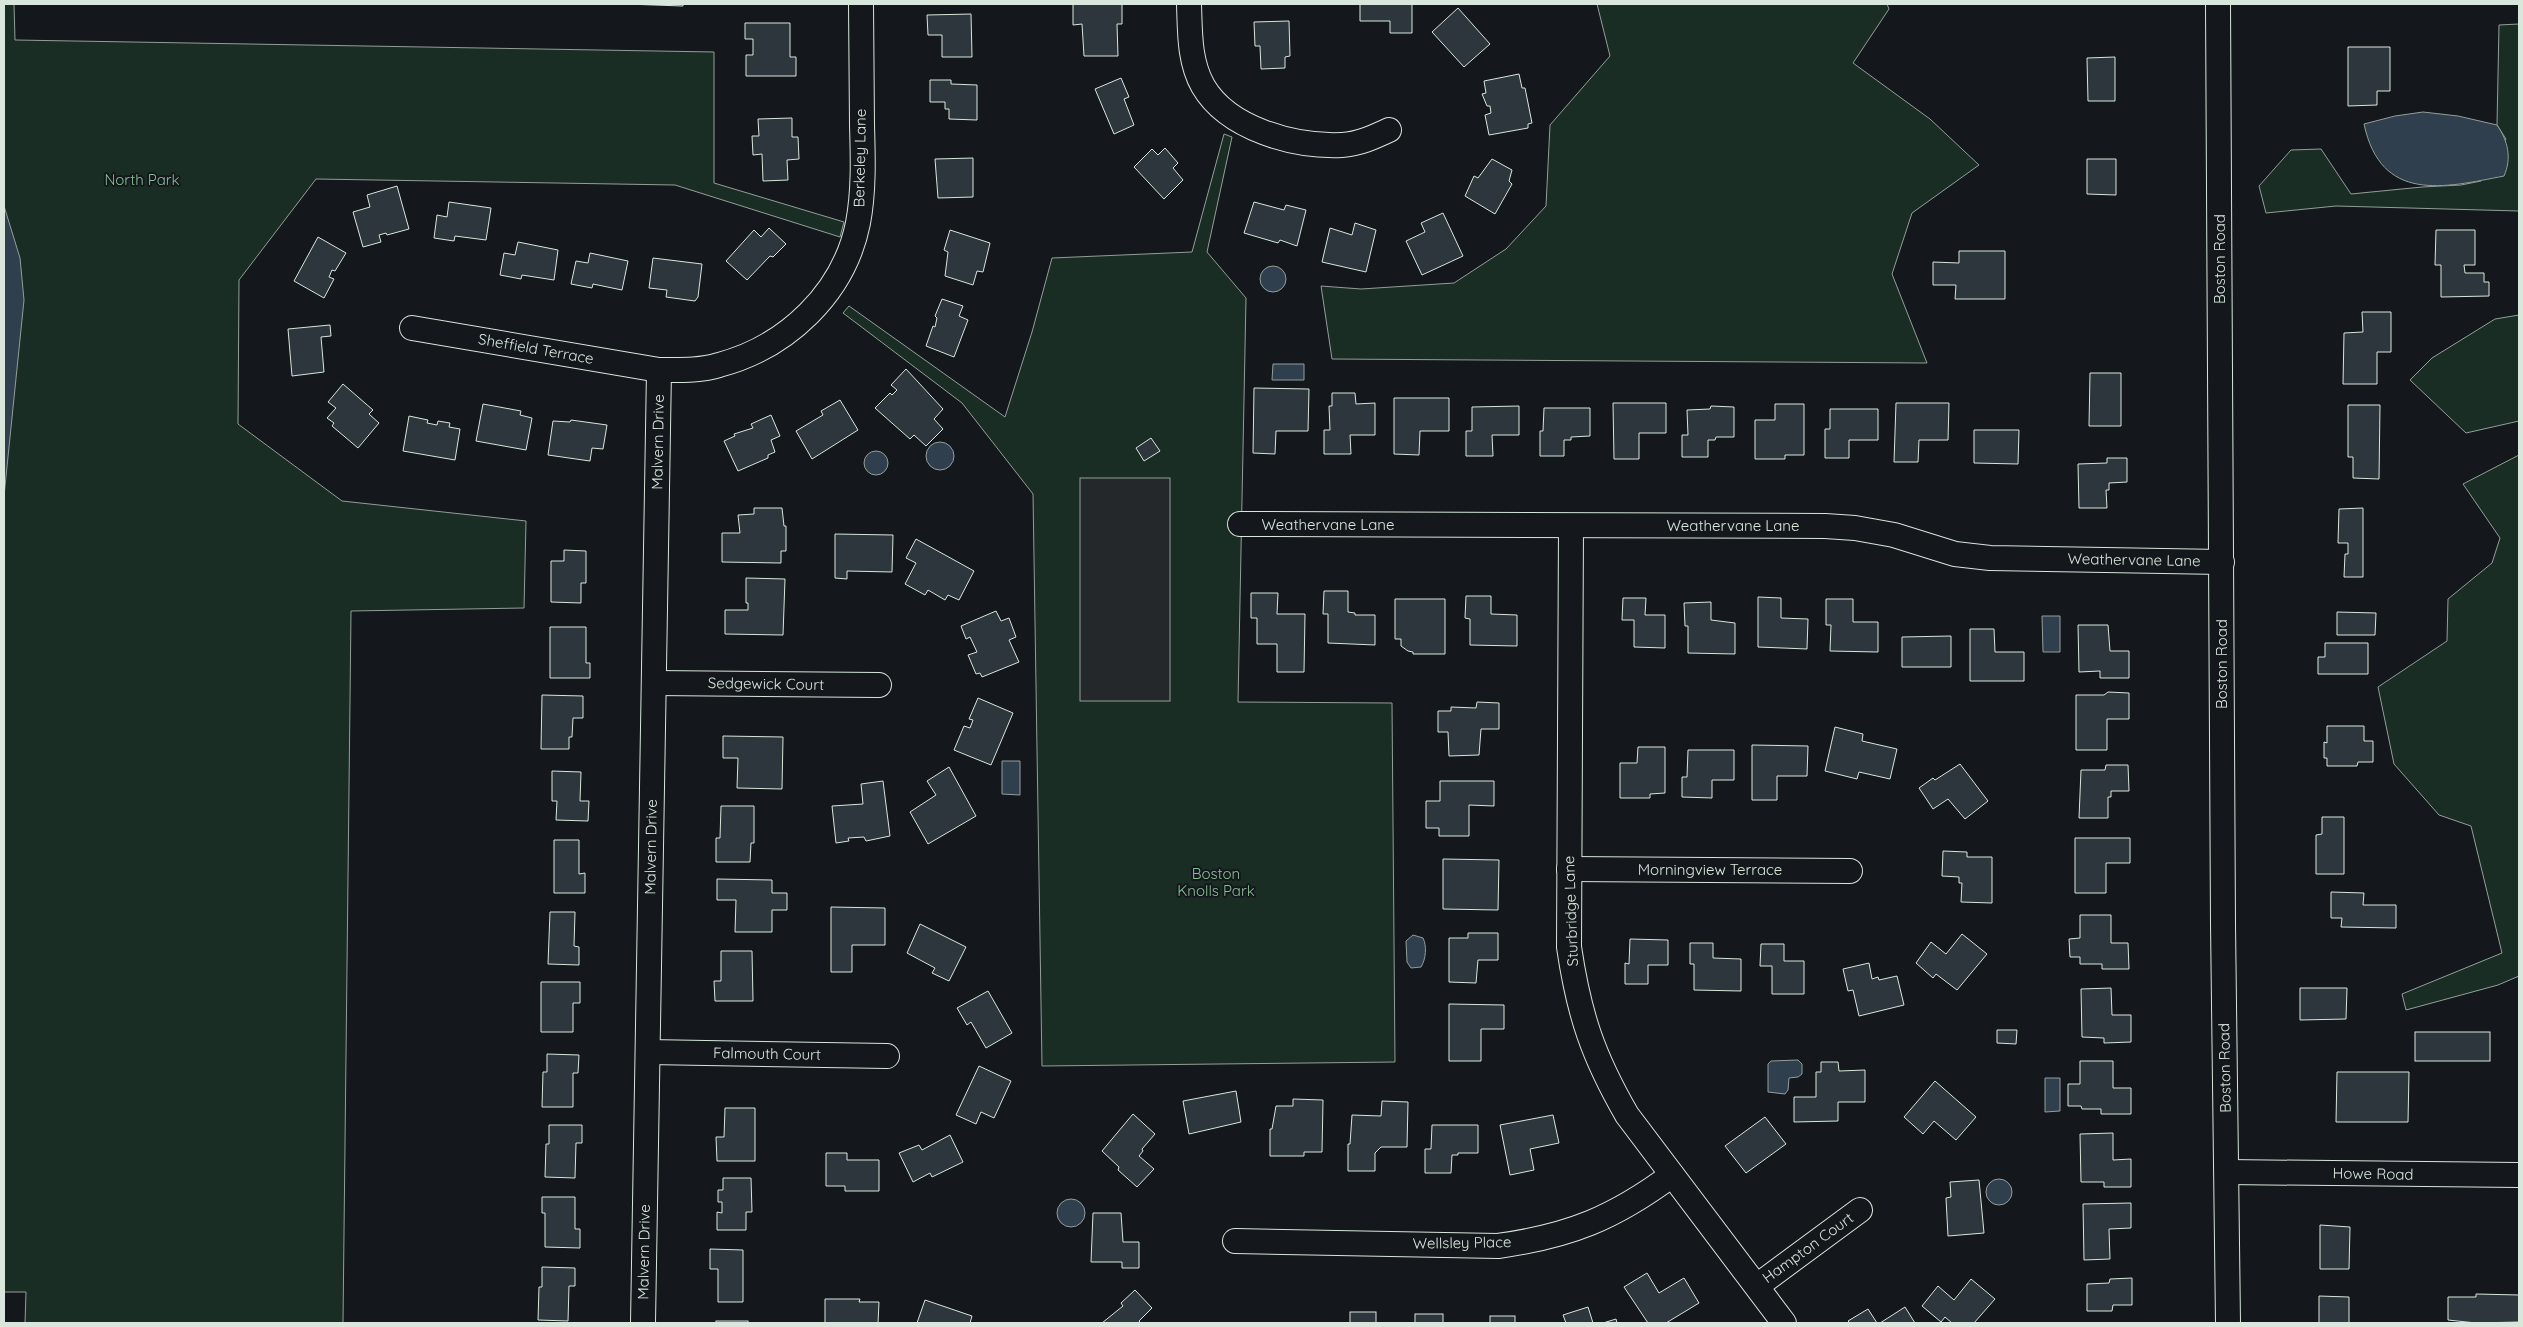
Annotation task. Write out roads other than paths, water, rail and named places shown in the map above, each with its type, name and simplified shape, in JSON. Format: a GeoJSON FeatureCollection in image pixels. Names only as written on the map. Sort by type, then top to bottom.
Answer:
{"type":"FeatureCollection","features":[{"type":"Feature","properties":{"kind":"street","name":"Berkeley Lane"},"geometry":{"type":"LineString","coordinates":[[659,370],[689,370],[718,366],[754,353],[776,341],[799,323],[820,302],[837,277],[850,250],[858,225],[862,199],[861,4]]}},
{"type":"Feature","properties":{"kind":"street"},"geometry":{"type":"LineString","coordinates":[[1190,4],[1190,45],[1195,68],[1203,86],[1216,104],[1232,118],[1268,134],[1309,143],[1342,145],[1368,140],[1389,130]]}},
{"type":"Feature","properties":{"kind":"street","name":"Boston Road"},"geometry":{"type":"LineString","coordinates":[[2218,4],[2223,924],[2228,1323]]}},
{"type":"Feature","properties":{"kind":"street","name":"Sheffield Terrace"},"geometry":{"type":"LineString","coordinates":[[412,328],[659,370]]}},
{"type":"Feature","properties":{"kind":"street","name":"Malvern Drive"},"geometry":{"type":"LineString","coordinates":[[643,1323],[659,370]]}},
{"type":"Feature","properties":{"kind":"street","name":"Weathervane Lane"},"geometry":{"type":"LineString","coordinates":[[1240,524],[1855,528],[1894,535],[1955,554],[1990,558],[2222,562]]}},
{"type":"Feature","properties":{"kind":"street","name":"Sturbridge Lane"},"geometry":{"type":"LineString","coordinates":[[1570,526],[1570,947],[1576,990],[1587,1032],[1606,1077],[1628,1115],[1784,1323]]}},
{"type":"Feature","properties":{"kind":"street","name":"Sedgewick Court"},"geometry":{"type":"LineString","coordinates":[[654,682],[879,685]]}},
{"type":"Feature","properties":{"kind":"street","name":"Morningview Terrace"},"geometry":{"type":"LineString","coordinates":[[1569,869],[1850,871]]}},
{"type":"Feature","properties":{"kind":"street","name":"Falmouth Court"},"geometry":{"type":"LineString","coordinates":[[648,1052],[887,1056]]}},
{"type":"Feature","properties":{"kind":"street","name":"Howe Road"},"geometry":{"type":"LineString","coordinates":[[2227,1172],[2519,1176]]}},
{"type":"Feature","properties":{"kind":"street","name":"Wellsley Place"},"geometry":{"type":"LineString","coordinates":[[1236,1241],[1498,1246],[1534,1241],[1570,1232],[1605,1218],[1638,1200],[1672,1175]]}},
{"type":"Feature","properties":{"kind":"street","name":"Hampton Court"},"geometry":{"type":"LineString","coordinates":[[1756,1286],[1860,1210]]}},
{"type":"Feature","properties":{"kind":"water"},"geometry":{"type":"Polygon","coordinates":[[[2423,112],[2458,116],[2497,125],[2504,137],[2508,150],[2508,163],[2504,176],[2437,186],[2418,184],[2400,178],[2384,167],[2372,149],[2364,124],[2395,116],[2423,112]]]}},
{"type":"Feature","properties":{"kind":"water"},"geometry":{"type":"Polygon","coordinates":[[[4,206],[20,258],[24,300],[4,496],[4,206]]]}},
{"type":"Feature","properties":{"kind":"water"},"geometry":{"type":"Polygon","coordinates":[[[1273,266],[1282,270],[1286,279],[1282,288],[1273,292],[1264,288],[1260,279],[1264,270],[1273,266]]]}},
{"type":"Feature","properties":{"kind":"water"},"geometry":{"type":"Polygon","coordinates":[[[1273,364],[1304,364],[1304,380],[1272,380],[1273,364]]]}},
{"type":"Feature","properties":{"kind":"water"},"geometry":{"type":"Polygon","coordinates":[[[940,442],[950,446],[954,456],[950,466],[940,470],[930,466],[926,456],[930,446],[940,442]]]}},
{"type":"Feature","properties":{"kind":"water"},"geometry":{"type":"Polygon","coordinates":[[[876,451],[885,454],[888,463],[885,472],[876,475],[867,472],[864,463],[867,454],[876,451]]]}},
{"type":"Feature","properties":{"kind":"water"},"geometry":{"type":"Polygon","coordinates":[[[2042,616],[2060,616],[2060,652],[2043,652],[2042,616]]]}},
{"type":"Feature","properties":{"kind":"water"},"geometry":{"type":"Polygon","coordinates":[[[1002,761],[1020,761],[1020,795],[1002,794],[1002,761]]]}},
{"type":"Feature","properties":{"kind":"water"},"geometry":{"type":"Polygon","coordinates":[[[1413,935],[1423,938],[1425,952],[1421,967],[1411,968],[1407,962],[1406,941],[1413,935]]]}},
{"type":"Feature","properties":{"kind":"water"},"geometry":{"type":"Polygon","coordinates":[[[1798,1060],[1802,1064],[1802,1074],[1798,1077],[1789,1078],[1788,1090],[1785,1094],[1768,1092],[1768,1064],[1771,1061],[1798,1060]]]}},
{"type":"Feature","properties":{"kind":"water"},"geometry":{"type":"Polygon","coordinates":[[[2045,1078],[2060,1078],[2060,1111],[2045,1112],[2045,1078]]]}},
{"type":"Feature","properties":{"kind":"water"},"geometry":{"type":"Polygon","coordinates":[[[1999,1179],[2008,1183],[2012,1192],[2008,1201],[1999,1205],[1990,1201],[1986,1192],[1990,1183],[1999,1179]]]}},
{"type":"Feature","properties":{"kind":"water"},"geometry":{"type":"Polygon","coordinates":[[[1071,1199],[1081,1203],[1085,1213],[1081,1223],[1071,1227],[1061,1223],[1057,1213],[1061,1203],[1071,1199]]]}},
{"type":"Feature","properties":{"kind":"park label","name":"North Park"},"geometry":{"type":"Point","coordinates":[142,180]}},
{"type":"Feature","properties":{"kind":"park label","name":"Boston Knolls Park"},"geometry":{"type":"Point","coordinates":[1216,882]}}]}
